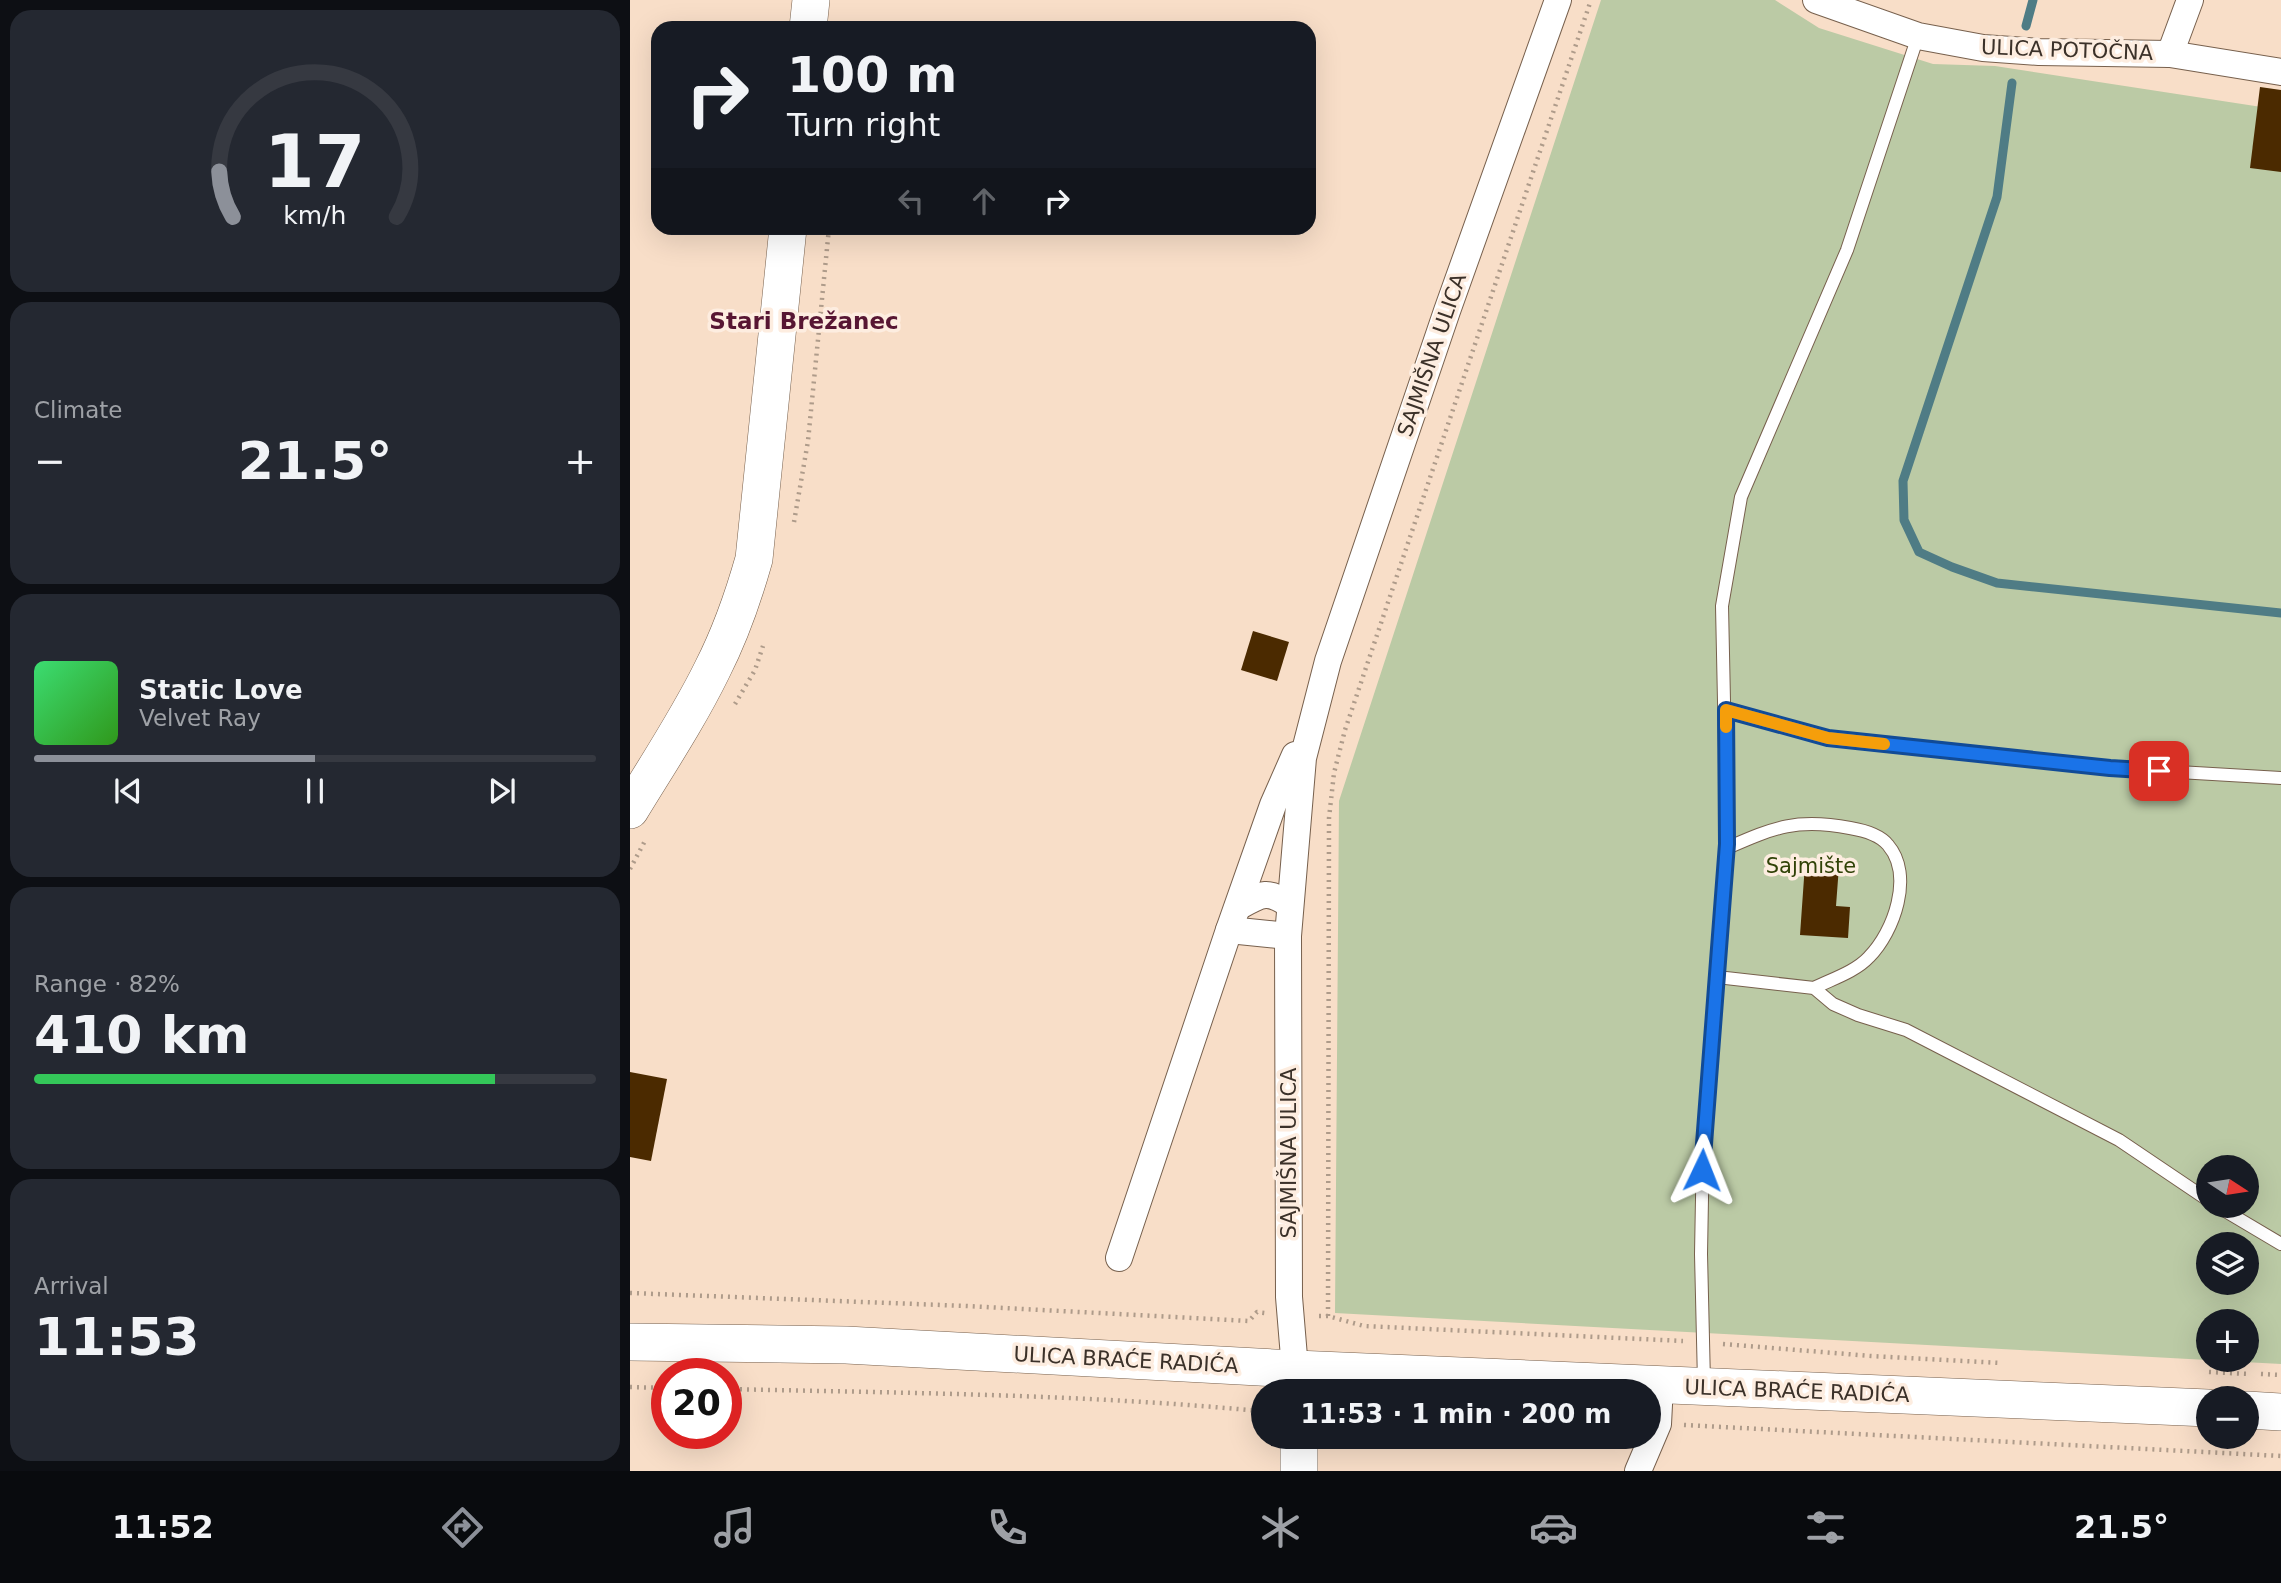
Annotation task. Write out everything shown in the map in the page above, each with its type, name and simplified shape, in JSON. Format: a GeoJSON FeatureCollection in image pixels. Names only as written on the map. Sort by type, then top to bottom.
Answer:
{"type":"FeatureCollection","features":[{"type":"Feature","properties":{"kind":"main road"},"geometry":{"type":"LineString","coordinates":[[809,21],[811,0]]}},
{"type":"Feature","properties":{"kind":"main road"},"geometry":{"type":"LineString","coordinates":[[630,810],[687,718],[713,669],[741,605],[754,559],[787,235]]}},
{"type":"Feature","properties":{"kind":"main road","name":"ULICA BRAĆE RADIĆA"},"geometry":{"type":"LineString","coordinates":[[630,1342],[846,1345],[1283,1379]]}},
{"type":"Feature","properties":{"kind":"main road","name":"ULICA BRAĆE RADIĆA"},"geometry":{"type":"LineString","coordinates":[[1661,1385],[2196,1408]]}},
{"type":"Feature","properties":{"kind":"main road"},"geometry":{"type":"LineString","coordinates":[[2259,1411],[2281,1412]]}},
{"type":"Feature","properties":{"kind":"main road"},"geometry":{"type":"LineString","coordinates":[[1298,1471],[1299,1449]]}},
{"type":"Feature","properties":{"kind":"street","name":"SAJMIŠNA ULICA"},"geometry":{"type":"LineString","coordinates":[[1296,1379],[1289,1315],[1288,936],[1303,758],[1328,661],[1442,324],[1558,0]]}},
{"type":"Feature","properties":{"kind":"street","name":"ULICA POTOČNA"},"geometry":{"type":"LineString","coordinates":[[1816,0],[1918,36],[1983,48],[2039,52],[2170,54],[2281,72]]}},
{"type":"Feature","properties":{"kind":"street"},"geometry":{"type":"LineString","coordinates":[[2170,54],[2190,0]]}},
{"type":"Feature","properties":{"kind":"street","name":"SAJMIŠNA ULICA"},"geometry":{"type":"LineString","coordinates":[[1119,1258],[1273,805],[1313,712]]}},
{"type":"Feature","properties":{"kind":"street"},"geometry":{"type":"LineString","coordinates":[[1288,936],[1234,919],[1259,895],[1270,894],[1290,905]]}},
{"type":"Feature","properties":{"kind":"street"},"geometry":{"type":"LineString","coordinates":[[1638,1471],[1647,1449]]}},
{"type":"Feature","properties":{"kind":"lane"},"geometry":{"type":"LineString","coordinates":[[1704,1387],[1701,1254],[1703,1142],[1727,848],[1722,606],[1741,497],[1847,250],[1918,36]]}},
{"type":"Feature","properties":{"kind":"lane"},"geometry":{"type":"LineString","coordinates":[[1726,710],[1828,738],[2110,768],[2281,778]]}},
{"type":"Feature","properties":{"kind":"lane"},"geometry":{"type":"LineString","coordinates":[[1717,977],[1814,988],[1853,969],[1870,957],[1885,935],[1897,912],[1900,887],[1898,862],[1887,844],[1864,831],[1819,823],[1800,823],[1760,833],[1727,848]]}},
{"type":"Feature","properties":{"kind":"lane"},"geometry":{"type":"LineString","coordinates":[[1814,988],[1833,1004],[1906,1030],[2119,1140],[2196,1192]]}},
{"type":"Feature","properties":{"kind":"lane"},"geometry":{"type":"LineString","coordinates":[[2237,1218],[2281,1244]]}},
{"type":"Feature","properties":{"kind":"path"},"geometry":{"type":"LineString","coordinates":[[1328,1316],[1329,832],[1334,774],[1345,730],[1591,0]]}},
{"type":"Feature","properties":{"kind":"path"},"geometry":{"type":"LineString","coordinates":[[630,1293],[1249,1321],[1257,1312],[1328,1316],[1364,1326],[1704,1342],[1871,1356],[2008,1363]]}},
{"type":"Feature","properties":{"kind":"path"},"geometry":{"type":"LineString","coordinates":[[2200,1372],[2281,1375]]}},
{"type":"Feature","properties":{"kind":"path"},"geometry":{"type":"LineString","coordinates":[[630,1387],[651,1388]]}},
{"type":"Feature","properties":{"kind":"path"},"geometry":{"type":"LineString","coordinates":[[742,1389],[969,1394],[1251,1410]]}},
{"type":"Feature","properties":{"kind":"path"},"geometry":{"type":"LineString","coordinates":[[1661,1424],[2281,1456]]}},
{"type":"Feature","properties":{"kind":"green space","name":"Sajmište"},"geometry":{"type":"Polygon","coordinates":[[[1601,0],[1775,0],[1819,28],[1933,64],[1995,66],[2281,110],[2281,1364],[2259,1363],[2259,1309],[2196,1309],[2196,1359],[1335,1313],[1339,801],[1601,0]]]}},
{"type":"Feature","properties":{"kind":"building"},"geometry":{"type":"Polygon","coordinates":[[[2260,87],[2281,90],[2281,172],[2250,168],[2260,87]]]}},
{"type":"Feature","properties":{"kind":"building"},"geometry":{"type":"Polygon","coordinates":[[[1253,631],[1289,642],[1277,681],[1241,670],[1253,631]]]}},
{"type":"Feature","properties":{"kind":"building"},"geometry":{"type":"Polygon","coordinates":[[[1805,864],[1839,866],[1836,906],[1850,907],[1848,938],[1800,935],[1805,864]]]}},
{"type":"Feature","properties":{"kind":"building"},"geometry":{"type":"Polygon","coordinates":[[[630,1072],[667,1079],[651,1161],[630,1157],[630,1072]]]}},
{"type":"Feature","properties":{"kind":"waterway"},"geometry":{"type":"LineString","coordinates":[[2026,26],[2033,0]]}},
{"type":"Feature","properties":{"kind":"waterway"},"geometry":{"type":"LineString","coordinates":[[2012,83],[1997,197],[1903,481],[1904,520],[1919,552],[1997,583],[2281,613]]}},
{"type":"Feature","properties":{"kind":"slow traffic"},"geometry":{"type":"LineString","coordinates":[[1726,727],[1726,710],[1828,738],[1884,744]]}},
{"type":"Feature","properties":{"kind":"district","name":"Stari Brežanec"},"geometry":{"type":"Point","coordinates":[804,321]}},
{"type":"Feature","properties":{"kind":"route"},"geometry":{"type":"LineString","coordinates":[[1702,1170],[1727,844],[1726,710],[1828,738],[2159,771]]}}]}
